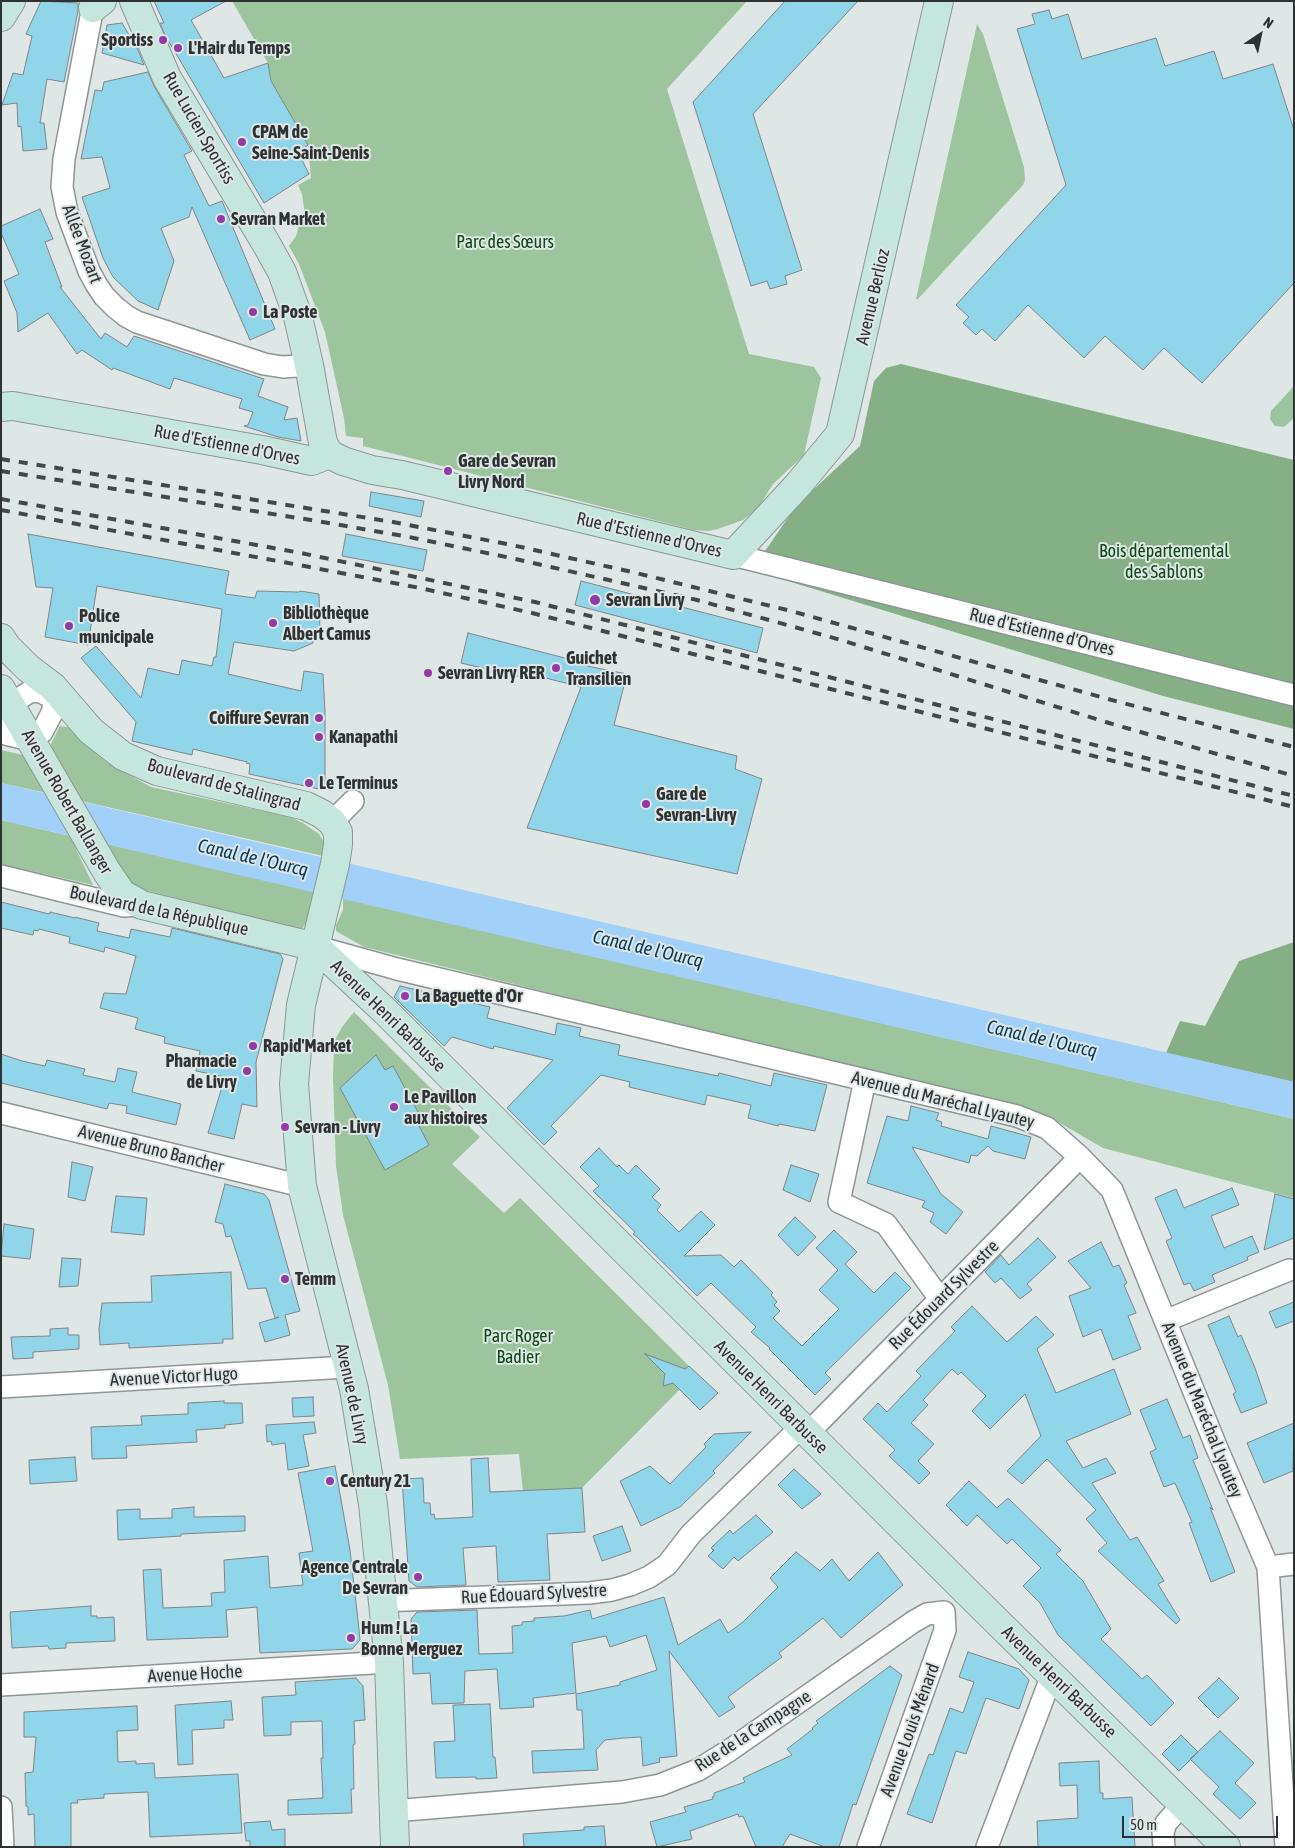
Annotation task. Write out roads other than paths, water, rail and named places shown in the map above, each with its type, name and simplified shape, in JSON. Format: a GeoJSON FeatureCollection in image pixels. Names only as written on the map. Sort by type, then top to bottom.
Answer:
{"type":"FeatureCollection","features":[{"type":"Feature","properties":{"kind":"street"},"geometry":{"type":"LineString","coordinates":[[1,17],[11,1]]}},
{"type":"Feature","properties":{"kind":"street","name":"Rue Lucien Sportiss"},"geometry":{"type":"LineString","coordinates":[[134,1],[167,78],[282,272],[298,317],[323,443],[328,454]]}},
{"type":"Feature","properties":{"kind":"street","name":"Avenue Berlioz"},"geometry":{"type":"LineString","coordinates":[[734,555],[798,486],[840,434],[874,293],[939,1]]}},
{"type":"Feature","properties":{"kind":"street","name":"Allée Mozart"},"geometry":{"type":"LineString","coordinates":[[96,4],[64,159],[62,187],[67,212],[89,271],[96,284],[115,307],[137,322],[264,364],[283,367],[309,365]]}},
{"type":"Feature","properties":{"kind":"street","name":"Rue d'Estienne d'Orves"},"geometry":{"type":"LineString","coordinates":[[1,407],[13,406],[262,450],[312,461],[328,454],[372,470],[734,555],[1294,695]]}},
{"type":"Feature","properties":{"kind":"street","name":"Boulevard de Stalingrad"},"geometry":{"type":"LineString","coordinates":[[1,638],[7,647],[91,731],[123,756],[157,772],[306,806],[322,814],[335,834]]}},
{"type":"Feature","properties":{"kind":"street"},"geometry":{"type":"LineString","coordinates":[[1,732],[30,740],[42,732],[60,698],[41,692],[30,691],[4,703]]}},
{"type":"Feature","properties":{"kind":"street","name":"Avenue Robert Ballanger"},"geometry":{"type":"LineString","coordinates":[[4,703],[30,740],[107,872],[122,894],[142,904]]}},
{"type":"Feature","properties":{"kind":"street"},"geometry":{"type":"LineString","coordinates":[[335,834],[353,801]]}},
{"type":"Feature","properties":{"kind":"street","name":"Avenue de Livry"},"geometry":{"type":"LineString","coordinates":[[335,834],[323,915],[301,1006],[294,1084],[302,1186],[354,1389],[373,1504],[381,1601],[389,1662],[395,1847]]}},
{"type":"Feature","properties":{"kind":"street","name":"Boulevard de la République"},"geometry":{"type":"LineString","coordinates":[[1,876],[124,906],[142,904],[316,947]]}},
{"type":"Feature","properties":{"kind":"street","name":"Avenue du Maréchal Lyautey"},"geometry":{"type":"LineString","coordinates":[[316,947],[397,970],[1017,1116],[1047,1128],[1080,1157],[1112,1190],[1268,1567],[1286,1847]]}},
{"type":"Feature","properties":{"kind":"street","name":"Avenue Henri Barbusse"},"geometry":{"type":"LineString","coordinates":[[316,947],[392,1018],[804,1430],[1226,1847]]}},
{"type":"Feature","properties":{"kind":"street"},"geometry":{"type":"LineString","coordinates":[[865,1080],[839,1202],[886,1224],[940,1299]]}},
{"type":"Feature","properties":{"kind":"street","name":"Avenue Bruno Bancher"},"geometry":{"type":"LineString","coordinates":[[1,1113],[302,1186]]}},
{"type":"Feature","properties":{"kind":"street","name":"Rue Édouard Sylvestre"},"geometry":{"type":"LineString","coordinates":[[381,1601],[589,1593],[612,1590],[649,1577],[667,1565],[691,1534],[804,1430],[940,1299],[1080,1157]]}},
{"type":"Feature","properties":{"kind":"street"},"geometry":{"type":"LineString","coordinates":[[1165,1321],[1289,1270]]}},
{"type":"Feature","properties":{"kind":"street","name":"Avenue Victor Hugo"},"geometry":{"type":"LineString","coordinates":[[1,1387],[347,1367]]}},
{"type":"Feature","properties":{"kind":"street"},"geometry":{"type":"LineString","coordinates":[[1268,1567],[1294,1564]]}},
{"type":"Feature","properties":{"kind":"street"},"geometry":{"type":"LineString","coordinates":[[944,1612],[963,1588]]}},
{"type":"Feature","properties":{"kind":"street","name":"Rue de la Campagne"},"geometry":{"type":"LineString","coordinates":[[393,1811],[622,1792],[660,1785],[698,1770],[730,1750],[913,1622],[927,1614],[944,1612]]}},
{"type":"Feature","properties":{"kind":"street","name":"Avenue Louis Ménard"},"geometry":{"type":"LineString","coordinates":[[868,1847],[945,1630],[944,1612]]}},
{"type":"Feature","properties":{"kind":"street","name":"Avenue Hoche"},"geometry":{"type":"LineString","coordinates":[[1,1685],[389,1662]]}},
{"type":"Feature","properties":{"kind":"street"},"geometry":{"type":"LineString","coordinates":[[987,1847],[1052,1675]]}},
{"type":"Feature","properties":{"kind":"street"},"geometry":{"type":"LineString","coordinates":[[1164,1847],[1166,1823],[1183,1804]]}},
{"type":"Feature","properties":{"kind":"street"},"geometry":{"type":"LineString","coordinates":[[1,1807],[3,1847]]}},
{"type":"Feature","properties":{"kind":"water","name":"Canal de l'Ourcq"},"geometry":{"type":"Polygon","coordinates":[[[1,783],[1294,1082],[1294,1119],[1,820],[1,783]]]}},
{"type":"Feature","properties":{"kind":"railway"},"geometry":{"type":"LineString","coordinates":[[1,459],[393,522],[512,545],[791,611],[1119,702],[1294,747]]}},
{"type":"Feature","properties":{"kind":"railway"},"geometry":{"type":"LineString","coordinates":[[1,471],[409,537],[697,600],[841,640],[1109,723],[1294,776]]}},
{"type":"Feature","properties":{"kind":"railway"},"geometry":{"type":"LineString","coordinates":[[1,499],[301,553],[535,602],[1294,796]]}},
{"type":"Feature","properties":{"kind":"railway"},"geometry":{"type":"LineString","coordinates":[[1,510],[420,588],[532,613],[1294,807]]}},
{"type":"Feature","properties":{"kind":"place","name":"Sportiss"},"geometry":{"type":"Point","coordinates":[163,40]}},
{"type":"Feature","properties":{"kind":"place","name":"L'Hair du Temps"},"geometry":{"type":"Point","coordinates":[178,48]}},
{"type":"Feature","properties":{"kind":"place","name":"CPAM de Seine-Saint-Denis"},"geometry":{"type":"Point","coordinates":[242,142]}},
{"type":"Feature","properties":{"kind":"place","name":"Sevran Market"},"geometry":{"type":"Point","coordinates":[221,219]}},
{"type":"Feature","properties":{"kind":"place","name":"La Poste"},"geometry":{"type":"Point","coordinates":[253,312]}},
{"type":"Feature","properties":{"kind":"place","name":"Gare de Sevran Livry Nord"},"geometry":{"type":"Point","coordinates":[448,471]}},
{"type":"Feature","properties":{"kind":"place","name":"Sevran Livry"},"geometry":{"type":"Point","coordinates":[595,600]}},
{"type":"Feature","properties":{"kind":"place","name":"Bibliothèque Albert Camus"},"geometry":{"type":"Point","coordinates":[273,623]}},
{"type":"Feature","properties":{"kind":"place","name":"Police municipale"},"geometry":{"type":"Point","coordinates":[69,626]}},
{"type":"Feature","properties":{"kind":"place","name":"Guichet Transilien"},"geometry":{"type":"Point","coordinates":[556,668]}},
{"type":"Feature","properties":{"kind":"place","name":"Sevran Livry RER"},"geometry":{"type":"Point","coordinates":[428,673]}},
{"type":"Feature","properties":{"kind":"place","name":"Coiffure Sevran"},"geometry":{"type":"Point","coordinates":[319,718]}},
{"type":"Feature","properties":{"kind":"place","name":"Kanapathi"},"geometry":{"type":"Point","coordinates":[319,737]}},
{"type":"Feature","properties":{"kind":"place","name":"Le Terminus"},"geometry":{"type":"Point","coordinates":[309,783]}},
{"type":"Feature","properties":{"kind":"place","name":"Gare de Sevran-Livry"},"geometry":{"type":"Point","coordinates":[646,804]}},
{"type":"Feature","properties":{"kind":"place","name":"La Baguette d'Or"},"geometry":{"type":"Point","coordinates":[405,996]}},
{"type":"Feature","properties":{"kind":"place","name":"Rapid'Market"},"geometry":{"type":"Point","coordinates":[253,1046]}},
{"type":"Feature","properties":{"kind":"place","name":"Pharmacie de Livry"},"geometry":{"type":"Point","coordinates":[247,1071]}},
{"type":"Feature","properties":{"kind":"place","name":"Le Pavillon aux histoires"},"geometry":{"type":"Point","coordinates":[394,1107]}},
{"type":"Feature","properties":{"kind":"place","name":"Sevran - Livry"},"geometry":{"type":"Point","coordinates":[285,1127]}},
{"type":"Feature","properties":{"kind":"place","name":"Temm"},"geometry":{"type":"Point","coordinates":[285,1279]}},
{"type":"Feature","properties":{"kind":"place","name":"Century 21"},"geometry":{"type":"Point","coordinates":[330,1481]}},
{"type":"Feature","properties":{"kind":"place","name":"Agence Centrale De Sevran"},"geometry":{"type":"Point","coordinates":[418,1577]}},
{"type":"Feature","properties":{"kind":"place","name":"Hum ! La Bonne Merguez"},"geometry":{"type":"Point","coordinates":[351,1638]}},
{"type":"Feature","properties":{"kind":"park label","name":"Parc des Sœurs"},"geometry":{"type":"Point","coordinates":[505,242]}},
{"type":"Feature","properties":{"kind":"park label","name":"Bois départemental des Sablons"},"geometry":{"type":"Point","coordinates":[1164,561]}},
{"type":"Feature","properties":{"kind":"park label","name":"Parc Roger Badier"},"geometry":{"type":"Point","coordinates":[518,1346]}}]}
